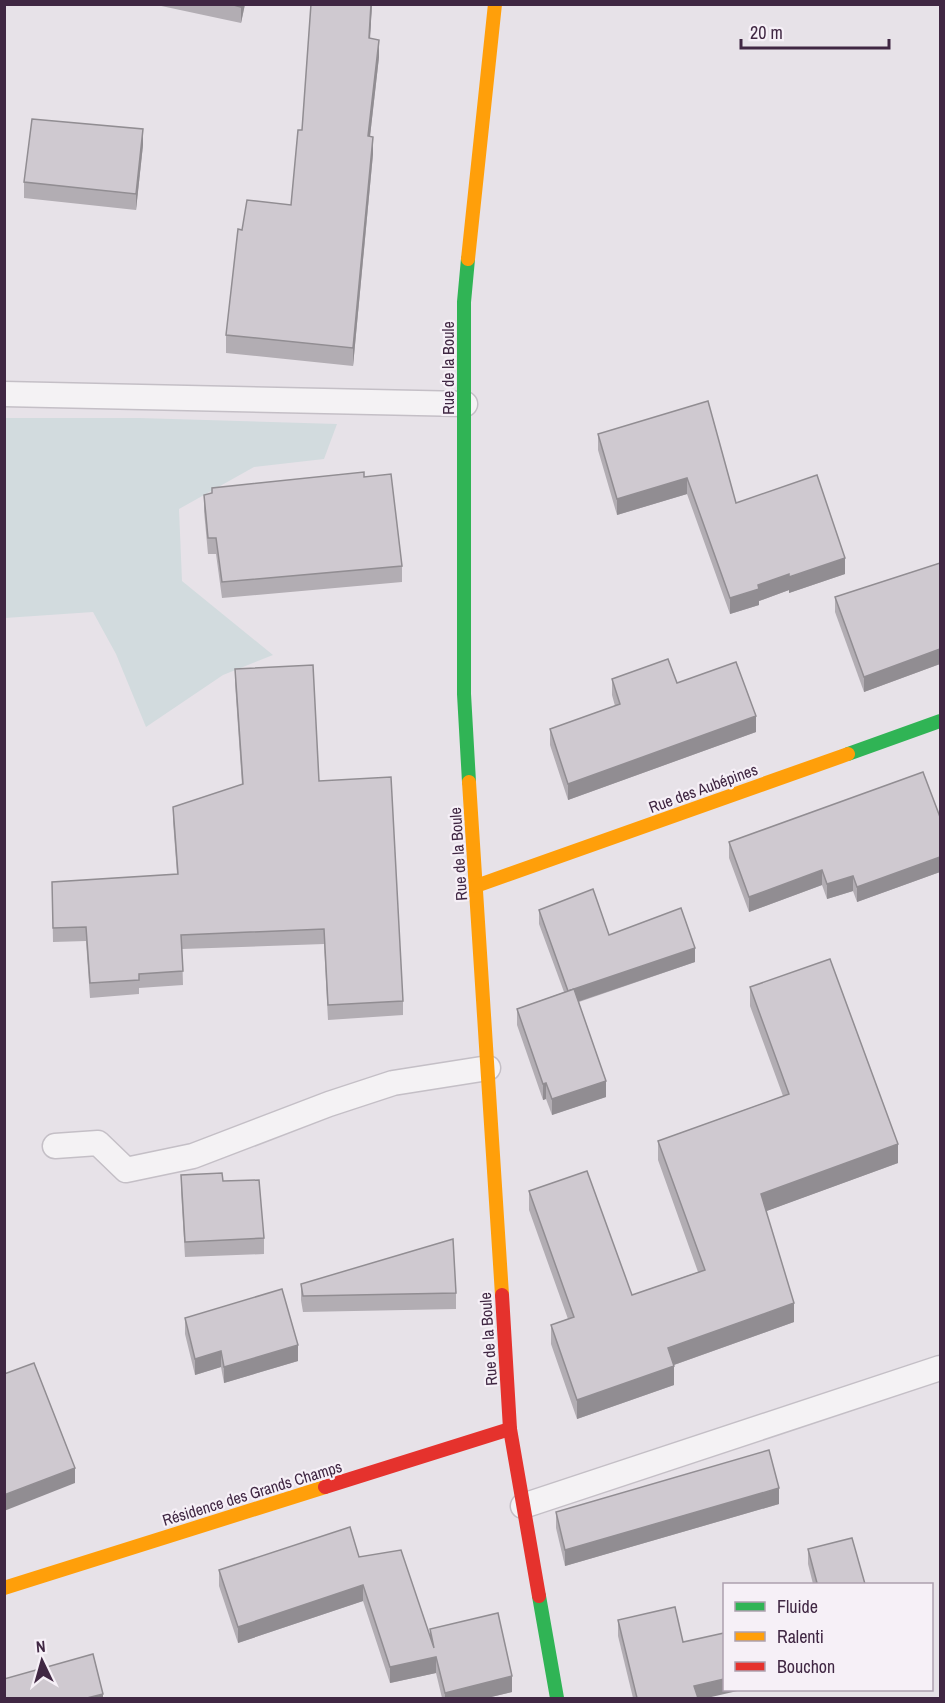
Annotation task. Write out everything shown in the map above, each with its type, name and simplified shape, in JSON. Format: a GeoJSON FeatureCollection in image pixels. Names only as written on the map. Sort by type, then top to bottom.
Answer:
{"type":"FeatureCollection","features":[{"type":"Feature","properties":{"kind":"street","name":"Rue de la Boule"},"geometry":{"type":"LineString","coordinates":[[495,4],[464,302],[464,694],[510,1430],[557,1698]]}},
{"type":"Feature","properties":{"kind":"street","name":"Rue des Aubépines"},"geometry":{"type":"LineString","coordinates":[[476,886],[940,722]]}},
{"type":"Feature","properties":{"kind":"street","name":"Résidence des Grands Champs"},"geometry":{"type":"LineString","coordinates":[[4,1588],[510,1430]]}},
{"type":"Feature","properties":{"kind":"lane"},"geometry":{"type":"LineString","coordinates":[[4,394],[465,404]]}},
{"type":"Feature","properties":{"kind":"lane"},"geometry":{"type":"LineString","coordinates":[[55,1146],[98,1143],[126,1170],[193,1156],[329,1104],[393,1083],[488,1068]]}},
{"type":"Feature","properties":{"kind":"lane"},"geometry":{"type":"LineString","coordinates":[[523,1506],[940,1368]]}},
{"type":"Feature","properties":{"kind":"shaded area"},"geometry":{"type":"Polygon","coordinates":[[[5,418],[139,418],[337,424],[324,459],[254,467],[179,509],[182,581],[273,655],[223,675],[146,727],[116,654],[93,612],[5,618],[5,418]]]}},
{"type":"Feature","properties":{"kind":"building"},"geometry":{"type":"Polygon","coordinates":[[[311,4],[371,4],[369,38],[379,40],[368,136],[373,137],[353,348],[226,335],[238,229],[242,230],[247,200],[291,205],[298,130],[302,130],[311,4]]]}},
{"type":"Feature","properties":{"kind":"building"},"geometry":{"type":"Polygon","coordinates":[[[32,119],[143,129],[136,194],[24,182],[32,119]]]}},
{"type":"Feature","properties":{"kind":"building"},"geometry":{"type":"Polygon","coordinates":[[[708,401],[736,503],[817,475],[845,558],[789,577],[789,574],[758,585],[759,589],[730,598],[687,478],[617,499],[598,434],[708,401]]]}},
{"type":"Feature","properties":{"kind":"building"},"geometry":{"type":"Polygon","coordinates":[[[364,472],[364,477],[391,474],[402,566],[222,582],[216,538],[208,538],[204,495],[212,493],[212,488],[364,472]]]}},
{"type":"Feature","properties":{"kind":"building"},"geometry":{"type":"Polygon","coordinates":[[[940,563],[940,649],[864,677],[835,597],[940,563]]]}},
{"type":"Feature","properties":{"kind":"building"},"geometry":{"type":"Polygon","coordinates":[[[668,659],[677,683],[736,662],[756,716],[568,784],[550,729],[620,704],[612,679],[668,659]]]}},
{"type":"Feature","properties":{"kind":"building"},"geometry":{"type":"Polygon","coordinates":[[[313,665],[319,781],[391,777],[403,1001],[328,1005],[324,929],[181,935],[183,971],[139,974],[139,980],[90,983],[86,927],[53,928],[52,882],[178,874],[173,807],[243,784],[235,669],[313,665]]]}},
{"type":"Feature","properties":{"kind":"building"},"geometry":{"type":"Polygon","coordinates":[[[923,772],[940,817],[940,857],[857,887],[853,876],[827,884],[822,870],[749,897],[729,842],[923,772]]]}},
{"type":"Feature","properties":{"kind":"building"},"geometry":{"type":"Polygon","coordinates":[[[593,889],[609,935],[681,908],[695,948],[568,991],[539,910],[593,889]]]}},
{"type":"Feature","properties":{"kind":"building"},"geometry":{"type":"Polygon","coordinates":[[[830,959],[898,1144],[761,1194],[794,1303],[668,1348],[674,1366],[577,1400],[551,1325],[574,1317],[529,1191],[587,1171],[632,1295],[705,1270],[658,1141],[789,1094],[750,987],[830,959]]]}},
{"type":"Feature","properties":{"kind":"building"},"geometry":{"type":"Polygon","coordinates":[[[574,989],[606,1081],[552,1099],[546,1083],[543,1084],[517,1009],[574,989]]]}},
{"type":"Feature","properties":{"kind":"building"},"geometry":{"type":"Polygon","coordinates":[[[222,1173],[223,1181],[259,1180],[264,1238],[185,1242],[181,1175],[222,1173]]]}},
{"type":"Feature","properties":{"kind":"building"},"geometry":{"type":"Polygon","coordinates":[[[453,1239],[456,1293],[303,1296],[301,1284],[453,1239]]]}},
{"type":"Feature","properties":{"kind":"building"},"geometry":{"type":"Polygon","coordinates":[[[282,1289],[298,1345],[224,1367],[221,1351],[195,1359],[185,1318],[282,1289]]]}},
{"type":"Feature","properties":{"kind":"building"},"geometry":{"type":"Polygon","coordinates":[[[34,1363],[75,1468],[4,1495],[4,1374],[34,1363]]]}},
{"type":"Feature","properties":{"kind":"building"},"geometry":{"type":"Polygon","coordinates":[[[769,1450],[779,1488],[565,1550],[556,1512],[769,1450]]]}},
{"type":"Feature","properties":{"kind":"building"},"geometry":{"type":"Polygon","coordinates":[[[350,1527],[359,1557],[401,1550],[434,1648],[430,1629],[498,1613],[512,1676],[445,1693],[436,1657],[390,1667],[363,1585],[238,1627],[219,1570],[350,1527]]]}},
{"type":"Feature","properties":{"kind":"building"},"geometry":{"type":"Polygon","coordinates":[[[852,1538],[865,1583],[817,1583],[808,1549],[852,1538]]]}},
{"type":"Feature","properties":{"kind":"building"},"geometry":{"type":"Polygon","coordinates":[[[675,1607],[683,1642],[723,1633],[723,1679],[694,1686],[698,1698],[637,1698],[618,1620],[675,1607]]]}},
{"type":"Feature","properties":{"kind":"building"},"geometry":{"type":"Polygon","coordinates":[[[93,1654],[103,1694],[87,1698],[4,1698],[4,1679],[93,1654]]]}},
{"type":"Feature","properties":{"kind":"traffic: fast"},"geometry":{"type":"LineString","coordinates":[[468,259],[464,302],[464,694],[469,782]]}},
{"type":"Feature","properties":{"kind":"traffic: fast"},"geometry":{"type":"LineString","coordinates":[[848,754],[940,721]]}},
{"type":"Feature","properties":{"kind":"traffic: fast"},"geometry":{"type":"LineString","coordinates":[[539,1596],[557,1698]]}},
{"type":"Feature","properties":{"kind":"traffic: slow"},"geometry":{"type":"LineString","coordinates":[[468,259],[495,4]]}},
{"type":"Feature","properties":{"kind":"traffic: slow"},"geometry":{"type":"LineString","coordinates":[[476,886],[848,754]]}},
{"type":"Feature","properties":{"kind":"traffic: slow"},"geometry":{"type":"LineString","coordinates":[[469,782],[502,1295]]}},
{"type":"Feature","properties":{"kind":"traffic: slow"},"geometry":{"type":"LineString","coordinates":[[4,1588],[325,1487]]}},
{"type":"Feature","properties":{"kind":"traffic: jam"},"geometry":{"type":"LineString","coordinates":[[502,1295],[510,1429],[539,1596]]}},
{"type":"Feature","properties":{"kind":"traffic: jam"},"geometry":{"type":"LineString","coordinates":[[325,1487],[510,1429]]}}]}
